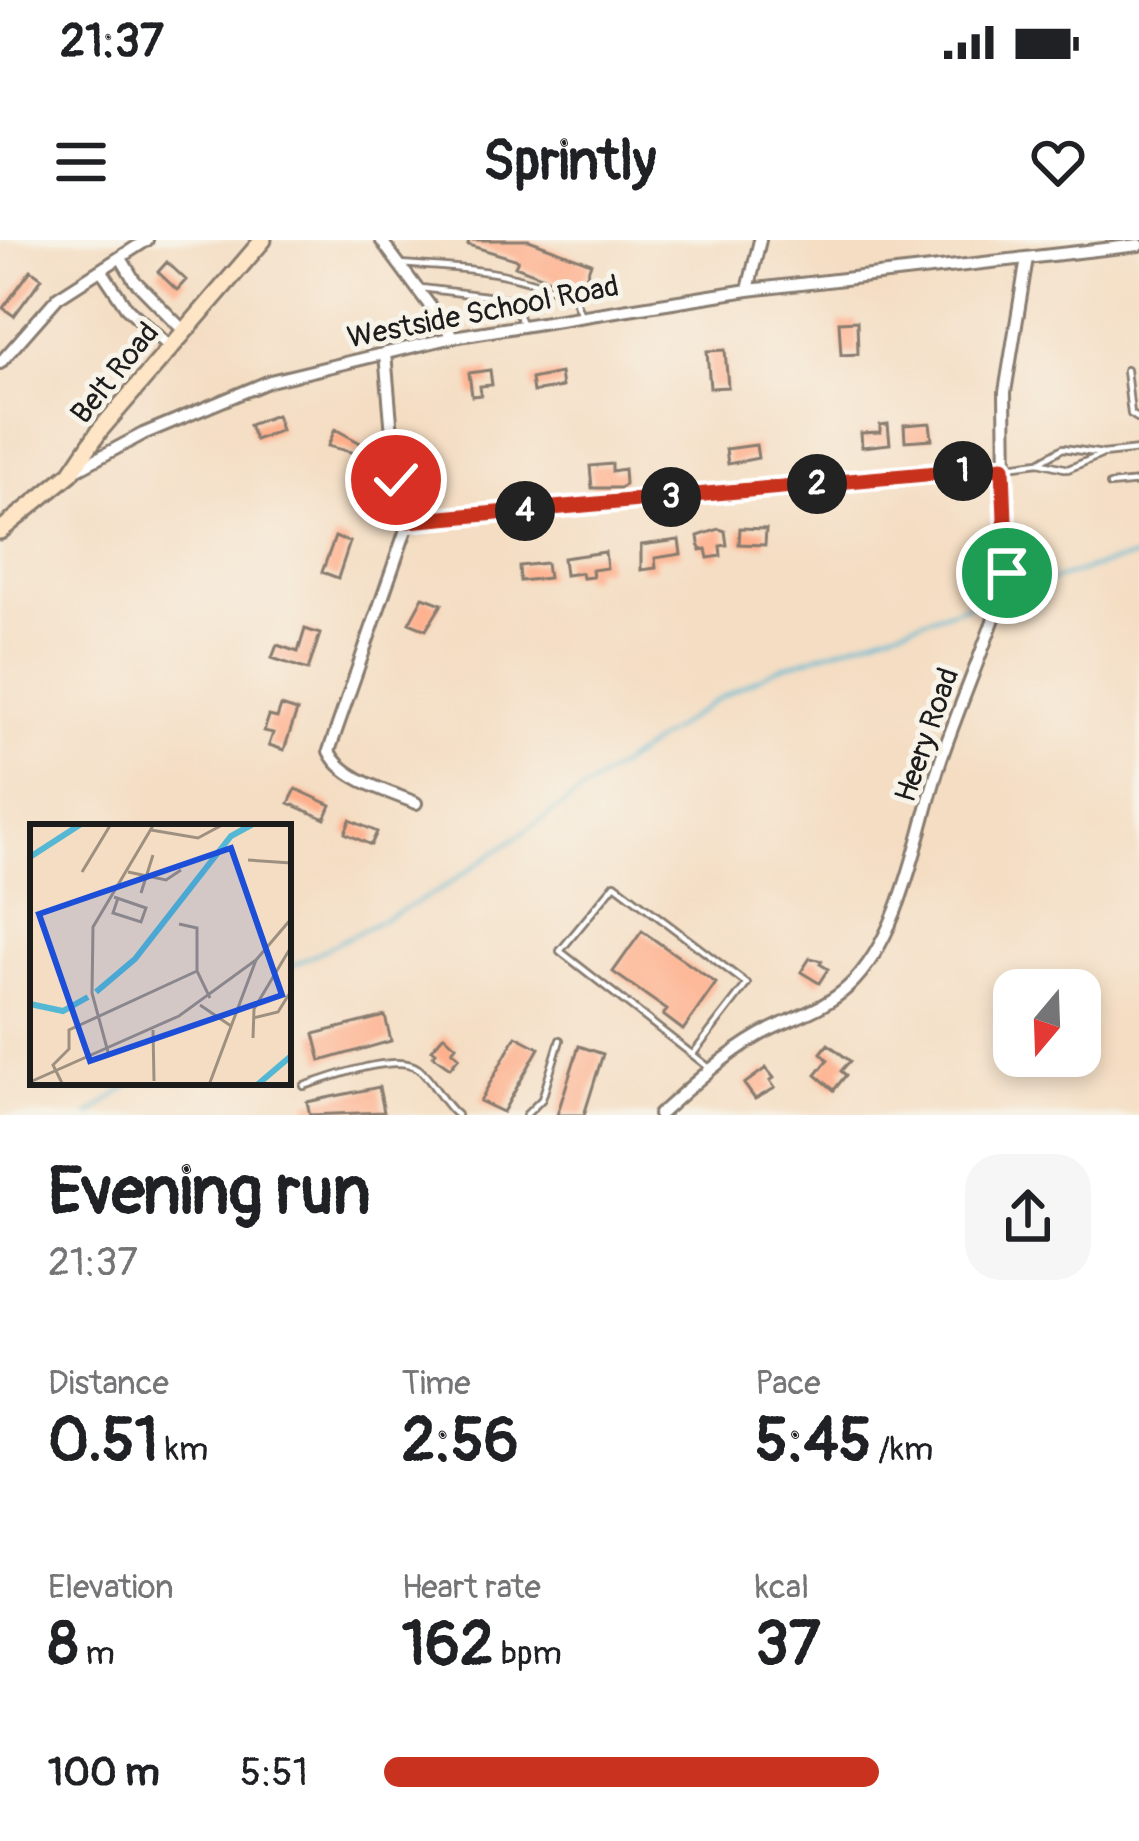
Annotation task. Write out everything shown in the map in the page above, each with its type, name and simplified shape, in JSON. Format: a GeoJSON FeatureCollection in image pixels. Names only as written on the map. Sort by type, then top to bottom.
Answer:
{"type":"FeatureCollection","features":[{"type":"Feature","properties":{"kind":"street"},"geometry":{"type":"LineString","coordinates":[[0,363],[58,297],[147,240]]}},
{"type":"Feature","properties":{"kind":"street","name":"Belt Road"},"geometry":{"type":"LineString","coordinates":[[0,531],[70,473],[100,430],[263,240]]}},
{"type":"Feature","properties":{"kind":"street"},"geometry":{"type":"LineString","coordinates":[[381,240],[454,337]]}},
{"type":"Feature","properties":{"kind":"street"},"geometry":{"type":"LineString","coordinates":[[748,290],[760,240]]}},
{"type":"Feature","properties":{"kind":"street","name":"Westside School Road"},"geometry":{"type":"LineString","coordinates":[[70,473],[143,434],[270,381],[454,337],[748,290],[1139,245]]}},
{"type":"Feature","properties":{"kind":"street"},"geometry":{"type":"LineString","coordinates":[[121,258],[134,280],[184,331]]}},
{"type":"Feature","properties":{"kind":"street","name":"Heery Road"},"geometry":{"type":"LineString","coordinates":[[659,1115],[763,1033],[829,1002],[849,986],[879,946],[915,849],[942,756],[1003,596],[1007,573],[1005,392],[1027,258]]}},
{"type":"Feature","properties":{"kind":"street"},"geometry":{"type":"LineString","coordinates":[[102,271],[126,307],[170,346]]}},
{"type":"Feature","properties":{"kind":"street"},"geometry":{"type":"LineString","coordinates":[[385,353],[396,480],[409,521],[329,751],[333,761],[352,773],[416,803]]}},
{"type":"Feature","properties":{"kind":"street"},"geometry":{"type":"LineString","coordinates":[[409,521],[1003,467]]}},
{"type":"Feature","properties":{"kind":"lane"},"geometry":{"type":"LineString","coordinates":[[398,263],[500,272],[541,282],[574,298],[581,316]]}},
{"type":"Feature","properties":{"kind":"lane"},"geometry":{"type":"LineString","coordinates":[[416,287],[511,299],[524,326]]}},
{"type":"Feature","properties":{"kind":"lane"},"geometry":{"type":"LineString","coordinates":[[1126,370],[1131,414],[1139,419]]}},
{"type":"Feature","properties":{"kind":"lane"},"geometry":{"type":"LineString","coordinates":[[1039,462],[1063,448],[1102,454],[1139,450]]}},
{"type":"Feature","properties":{"kind":"lane"},"geometry":{"type":"LineString","coordinates":[[1003,467],[1039,462],[1068,469],[1102,454]]}},
{"type":"Feature","properties":{"kind":"lane"},"geometry":{"type":"LineString","coordinates":[[1110,485],[1139,482]]}},
{"type":"Feature","properties":{"kind":"lane"},"geometry":{"type":"LineString","coordinates":[[693,1054],[747,983],[615,884],[560,951],[712,1070]]}},
{"type":"Feature","properties":{"kind":"lane"},"geometry":{"type":"LineString","coordinates":[[526,1115],[542,1099],[560,1040]]}},
{"type":"Feature","properties":{"kind":"lane"},"geometry":{"type":"LineString","coordinates":[[304,1085],[388,1063],[406,1063],[418,1069],[457,1115]]}},
{"type":"Feature","properties":{"kind":"building"},"geometry":{"type":"Polygon","coordinates":[[[469,240],[529,240],[591,263],[581,291],[515,266],[518,260],[468,245],[469,240]]]}},
{"type":"Feature","properties":{"kind":"building"},"geometry":{"type":"Polygon","coordinates":[[[167,262],[186,280],[177,290],[158,272],[167,262]]]}},
{"type":"Feature","properties":{"kind":"building"},"geometry":{"type":"Polygon","coordinates":[[[31,270],[42,278],[14,316],[3,308],[31,270]]]}},
{"type":"Feature","properties":{"kind":"building"},"geometry":{"type":"Polygon","coordinates":[[[857,321],[858,354],[841,355],[839,322],[857,321]]]}},
{"type":"Feature","properties":{"kind":"building"},"geometry":{"type":"Polygon","coordinates":[[[725,350],[728,387],[710,388],[707,351],[725,350]]]}},
{"type":"Feature","properties":{"kind":"building"},"geometry":{"type":"Polygon","coordinates":[[[490,370],[492,385],[480,386],[481,395],[472,396],[469,373],[490,370]]]}},
{"type":"Feature","properties":{"kind":"building"},"geometry":{"type":"Polygon","coordinates":[[[560,373],[562,387],[533,392],[531,379],[560,373]]]}},
{"type":"Feature","properties":{"kind":"building"},"geometry":{"type":"Polygon","coordinates":[[[276,415],[281,430],[255,440],[249,425],[276,415]]]}},
{"type":"Feature","properties":{"kind":"building"},"geometry":{"type":"Polygon","coordinates":[[[930,423],[932,439],[905,441],[904,425],[930,423]]]}},
{"type":"Feature","properties":{"kind":"building"},"geometry":{"type":"Polygon","coordinates":[[[888,424],[890,444],[862,447],[861,433],[880,432],[880,425],[888,424]]]}},
{"type":"Feature","properties":{"kind":"building"},"geometry":{"type":"Polygon","coordinates":[[[335,429],[362,444],[358,454],[328,446],[335,429]]]}},
{"type":"Feature","properties":{"kind":"building"},"geometry":{"type":"Polygon","coordinates":[[[756,445],[758,458],[728,464],[726,449],[756,445]]]}},
{"type":"Feature","properties":{"kind":"building"},"geometry":{"type":"Polygon","coordinates":[[[612,464],[612,471],[624,469],[625,484],[592,488],[590,466],[612,464]]]}},
{"type":"Feature","properties":{"kind":"building"},"geometry":{"type":"Polygon","coordinates":[[[740,528],[766,529],[765,545],[739,544],[740,528]]]}},
{"type":"Feature","properties":{"kind":"building"},"geometry":{"type":"Polygon","coordinates":[[[725,531],[727,545],[720,546],[721,556],[708,558],[706,549],[700,550],[698,536],[725,531]]]}},
{"type":"Feature","properties":{"kind":"building"},"geometry":{"type":"Polygon","coordinates":[[[335,537],[350,542],[338,578],[322,572],[335,537]]]}},
{"type":"Feature","properties":{"kind":"building"},"geometry":{"type":"Polygon","coordinates":[[[679,540],[681,554],[655,558],[656,568],[641,570],[641,545],[679,540]]]}},
{"type":"Feature","properties":{"kind":"building"},"geometry":{"type":"Polygon","coordinates":[[[605,552],[607,568],[592,570],[593,577],[565,575],[563,558],[605,552]]]}},
{"type":"Feature","properties":{"kind":"building"},"geometry":{"type":"Polygon","coordinates":[[[546,563],[548,578],[520,581],[519,566],[546,563]]]}},
{"type":"Feature","properties":{"kind":"building"},"geometry":{"type":"Polygon","coordinates":[[[423,597],[442,604],[426,630],[409,623],[423,597]]]}},
{"type":"Feature","properties":{"kind":"building"},"geometry":{"type":"Polygon","coordinates":[[[305,629],[320,634],[308,670],[272,658],[277,645],[298,652],[305,629]]]}},
{"type":"Feature","properties":{"kind":"building"},"geometry":{"type":"Polygon","coordinates":[[[281,706],[297,711],[284,750],[269,745],[273,733],[264,731],[269,716],[277,718],[281,706]]]}},
{"type":"Feature","properties":{"kind":"building"},"geometry":{"type":"Polygon","coordinates":[[[296,789],[331,805],[325,819],[289,803],[296,789]]]}},
{"type":"Feature","properties":{"kind":"building"},"geometry":{"type":"Polygon","coordinates":[[[350,820],[377,832],[371,845],[345,833],[350,820]]]}},
{"type":"Feature","properties":{"kind":"building"},"geometry":{"type":"Polygon","coordinates":[[[642,931],[716,983],[683,1030],[663,1015],[667,1010],[613,972],[642,931]]]}},
{"type":"Feature","properties":{"kind":"building"},"geometry":{"type":"Polygon","coordinates":[[[810,958],[822,961],[828,969],[819,983],[801,972],[810,958]]]}},
{"type":"Feature","properties":{"kind":"building"},"geometry":{"type":"Polygon","coordinates":[[[385,1016],[391,1041],[321,1061],[314,1034],[385,1016]]]}},
{"type":"Feature","properties":{"kind":"building"},"geometry":{"type":"Polygon","coordinates":[[[444,1035],[456,1046],[452,1051],[459,1057],[450,1068],[433,1056],[432,1049],[444,1035]]]}},
{"type":"Feature","properties":{"kind":"building"},"geometry":{"type":"Polygon","coordinates":[[[516,1036],[539,1048],[503,1112],[480,1101],[516,1036]]]}},
{"type":"Feature","properties":{"kind":"building"},"geometry":{"type":"Polygon","coordinates":[[[828,1044],[850,1061],[834,1090],[816,1075],[828,1060],[821,1053],[828,1044]]]}},
{"type":"Feature","properties":{"kind":"building"},"geometry":{"type":"Polygon","coordinates":[[[579,1046],[603,1054],[584,1115],[557,1115],[579,1046]]]}},
{"type":"Feature","properties":{"kind":"building"},"geometry":{"type":"Polygon","coordinates":[[[766,1068],[775,1088],[755,1099],[744,1084],[766,1068]]]}},
{"type":"Feature","properties":{"kind":"building"},"geometry":{"type":"Polygon","coordinates":[[[379,1087],[384,1112],[310,1115],[307,1102],[379,1087]]]}},
{"type":"Feature","properties":{"kind":"waterway"},"geometry":{"type":"LineString","coordinates":[[1007,593],[1139,557]]}},
{"type":"Feature","properties":{"kind":"waterway"},"geometry":{"type":"LineString","coordinates":[[291,966],[437,892],[714,701],[774,670],[998,595]]}},
{"type":"Feature","properties":{"kind":"waterway"},"geometry":{"type":"LineString","coordinates":[[89,1115],[130,1085]]}},
{"type":"Feature","properties":{"kind":"route"},"geometry":{"type":"LineString","coordinates":[[396,480],[409,521],[1003,467],[1007,573]]}}]}
